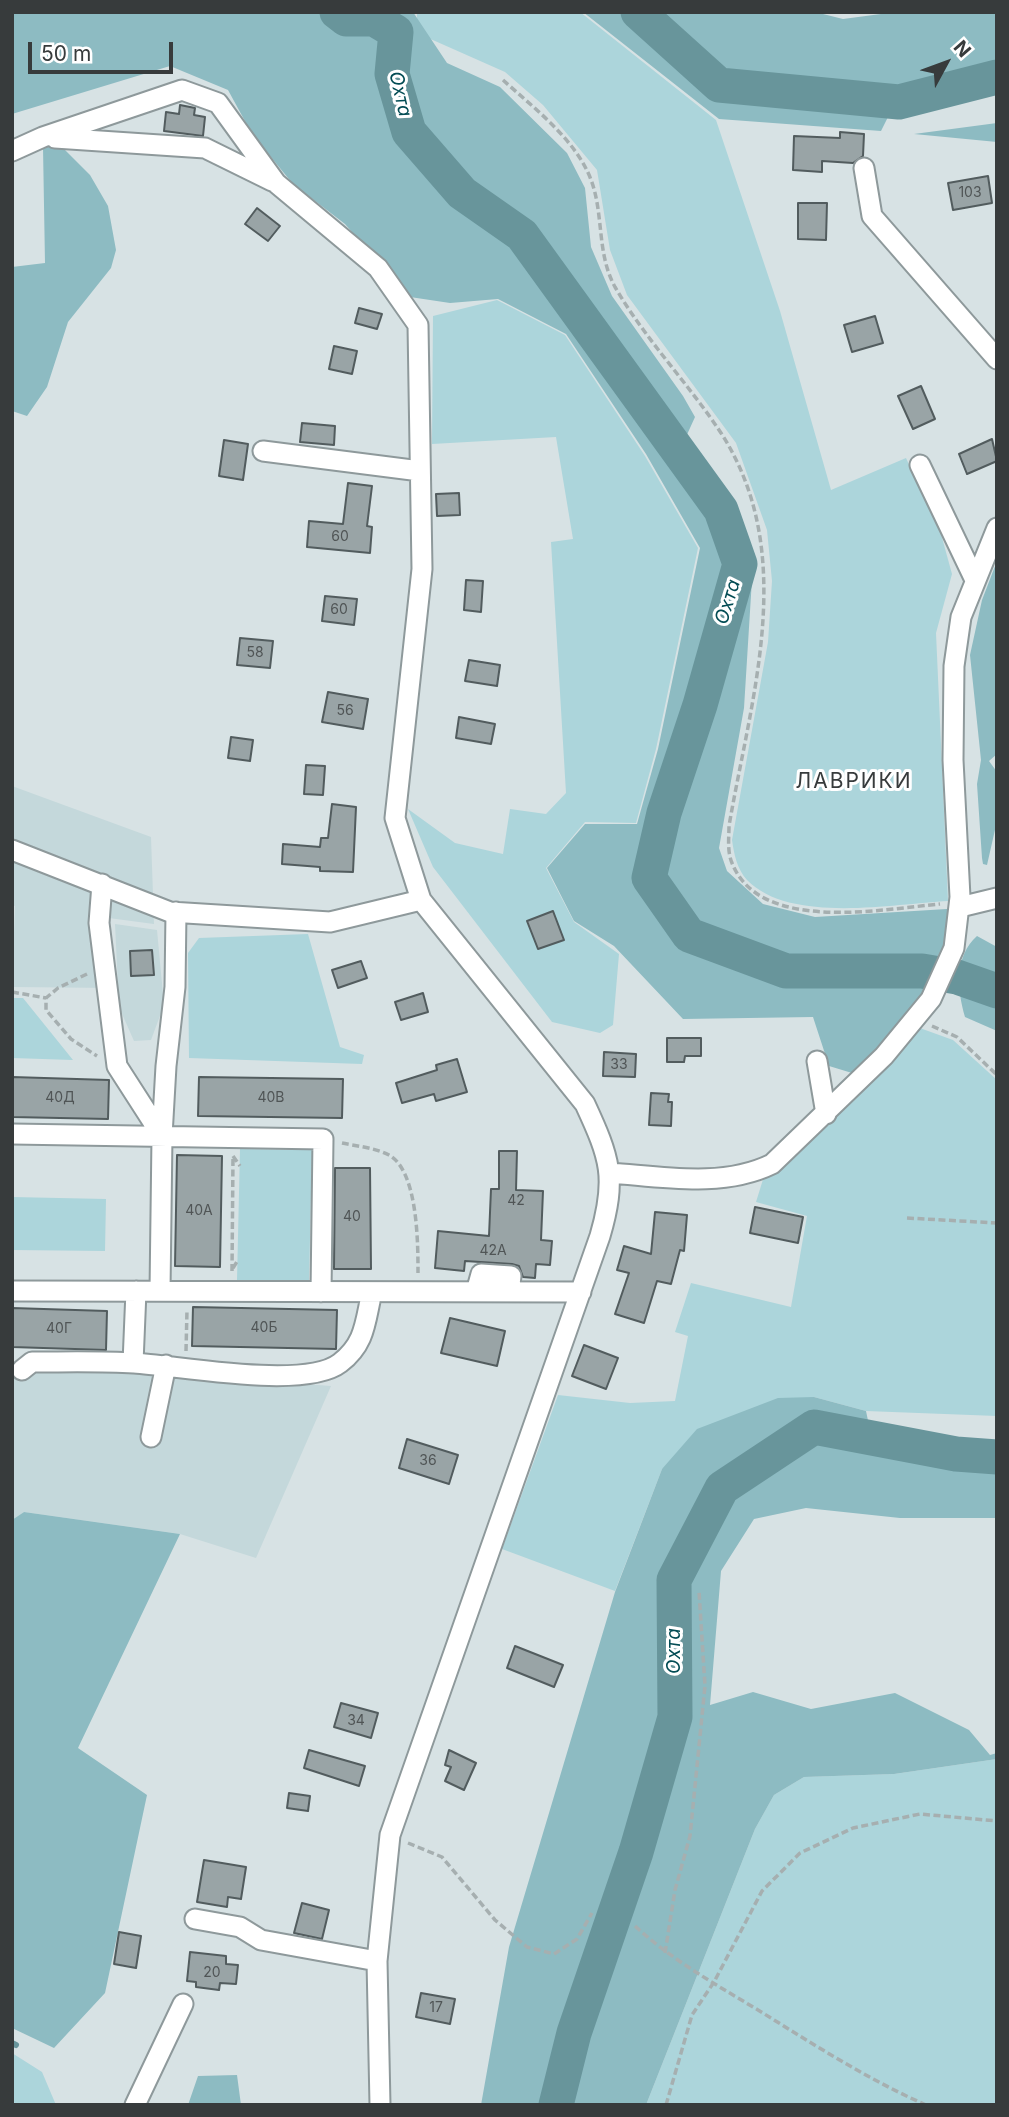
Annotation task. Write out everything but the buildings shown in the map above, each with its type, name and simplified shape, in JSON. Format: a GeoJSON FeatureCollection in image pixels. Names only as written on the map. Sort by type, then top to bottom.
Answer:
{"type":"FeatureCollection","features":[{"type":"Feature","properties":{"kind":"street"},"geometry":{"type":"LineString","coordinates":[[12,151],[43,137],[182,90],[218,103],[276,183]]}},
{"type":"Feature","properties":{"kind":"street"},"geometry":{"type":"LineString","coordinates":[[43,137],[205,148],[276,183],[378,268],[418,325],[422,569],[395,818],[421,900],[585,1104],[600,1137],[611,1173],[610,1203],[581,1292],[390,1835],[377,1961],[380,2105]]}},
{"type":"Feature","properties":{"kind":"street"},"geometry":{"type":"LineString","coordinates":[[864,168],[872,216],[997,359]]}},
{"type":"Feature","properties":{"kind":"street"},"geometry":{"type":"LineString","coordinates":[[263,451],[420,471]]}},
{"type":"Feature","properties":{"kind":"street"},"geometry":{"type":"LineString","coordinates":[[920,465],[975,580]]}},
{"type":"Feature","properties":{"kind":"street"},"geometry":{"type":"LineString","coordinates":[[611,1173],[706,1180],[755,1173],[783,1156],[826,1114],[884,1056],[931,999],[954,947],[960,905],[953,760],[954,666],[961,617],[997,528]]}},
{"type":"Feature","properties":{"kind":"street"},"geometry":{"type":"LineString","coordinates":[[12,850],[173,912],[330,922],[421,900]]}},
{"type":"Feature","properties":{"kind":"street"},"geometry":{"type":"LineString","coordinates":[[102,884],[99,923],[117,1066],[162,1136]]}},
{"type":"Feature","properties":{"kind":"street"},"geometry":{"type":"LineString","coordinates":[[960,905],[997,898]]}},
{"type":"Feature","properties":{"kind":"street"},"geometry":{"type":"LineString","coordinates":[[160,1291],[162,1136],[175,987],[173,912]]}},
{"type":"Feature","properties":{"kind":"street"},"geometry":{"type":"LineString","coordinates":[[817,1061],[826,1114]]}},
{"type":"Feature","properties":{"kind":"street"},"geometry":{"type":"LineString","coordinates":[[12,1134],[323,1139],[321,1292]]}},
{"type":"Feature","properties":{"kind":"street"},"geometry":{"type":"LineString","coordinates":[[12,1291],[581,1292]]}},
{"type":"Feature","properties":{"kind":"street"},"geometry":{"type":"LineString","coordinates":[[133,1363],[135,1291]]}},
{"type":"Feature","properties":{"kind":"street"},"geometry":{"type":"LineString","coordinates":[[22,1370],[32,1362],[133,1363],[289,1376],[321,1372],[339,1364],[361,1343],[372,1292]]}},
{"type":"Feature","properties":{"kind":"street"},"geometry":{"type":"LineString","coordinates":[[151,1437],[175,1366]]}},
{"type":"Feature","properties":{"kind":"street"},"geometry":{"type":"LineString","coordinates":[[195,1919],[240,1927],[261,1940],[377,1961]]}},
{"type":"Feature","properties":{"kind":"street"},"geometry":{"type":"LineString","coordinates":[[135,2105],[183,2004]]}},
{"type":"Feature","properties":{"kind":"path"},"geometry":{"type":"LineString","coordinates":[[503,80],[572,148],[589,174],[595,190],[603,255],[614,284],[660,353],[721,434],[740,469],[751,505],[760,537],[765,580],[764,626],[729,826],[732,865],[765,899],[815,913],[960,905]]}},
{"type":"Feature","properties":{"kind":"path"},"geometry":{"type":"LineString","coordinates":[[12,992],[46,998],[58,988],[104,964]]}},
{"type":"Feature","properties":{"kind":"path"},"geometry":{"type":"LineString","coordinates":[[46,998],[46,1010],[71,1039],[117,1066]]}},
{"type":"Feature","properties":{"kind":"path"},"geometry":{"type":"LineString","coordinates":[[914,1020],[957,1037],[997,1075]]}},
{"type":"Feature","properties":{"kind":"path"},"geometry":{"type":"LineString","coordinates":[[323,1139],[389,1155],[401,1166],[418,1230],[408,1292]]}},
{"type":"Feature","properties":{"kind":"path"},"geometry":{"type":"LineString","coordinates":[[232,1271],[233,1156]]}},
{"type":"Feature","properties":{"kind":"path"},"geometry":{"type":"LineString","coordinates":[[907,1219],[997,1223]]}},
{"type":"Feature","properties":{"kind":"path"},"geometry":{"type":"LineString","coordinates":[[175,1366],[188,1291]]}},
{"type":"Feature","properties":{"kind":"path"},"geometry":{"type":"LineString","coordinates":[[665,1953],[675,1889],[690,1836],[705,1686],[699,1591]]}},
{"type":"Feature","properties":{"kind":"path"},"geometry":{"type":"LineString","coordinates":[[666,2105],[692,2015],[714,1982],[762,1891],[800,1853],[853,1829],[920,1814],[997,1821]]}},
{"type":"Feature","properties":{"kind":"path"},"geometry":{"type":"LineString","coordinates":[[390,1835],[442,1857],[495,1920],[527,1947],[554,1954],[577,1939],[592,1913]]}},
{"type":"Feature","properties":{"kind":"path"},"geometry":{"type":"LineString","coordinates":[[635,1926],[665,1953],[878,2084],[926,2105]]}},
{"type":"Feature","properties":{"kind":"shaded area"},"geometry":{"type":"Polygon","coordinates":[[[12,12],[413,12],[447,63],[500,87],[567,153],[585,188],[591,247],[612,296],[695,417],[685,439],[737,516],[753,563],[744,708],[719,848],[727,871],[763,904],[815,917],[947,909],[946,935],[941,959],[932,980],[904,1019],[852,1073],[829,1066],[813,1017],[683,1019],[614,946],[574,921],[547,868],[585,824],[637,824],[658,749],[700,548],[646,454],[566,334],[498,299],[450,303],[410,297],[345,224],[293,184],[252,134],[228,90],[170,66],[12,114],[12,12]]]}},
{"type":"Feature","properties":{"kind":"shaded area"},"geometry":{"type":"Polygon","coordinates":[[[417,12],[580,12],[716,120],[780,311],[831,490],[906,458],[941,534],[952,574],[936,633],[948,901],[871,907],[815,907],[766,894],[747,880],[741,871],[732,840],[768,642],[772,581],[767,530],[736,443],[627,295],[610,250],[597,170],[543,105],[505,72],[417,33],[417,12]]]}},
{"type":"Feature","properties":{"kind":"shaded area"},"geometry":{"type":"Polygon","coordinates":[[[583,12],[815,12],[843,19],[896,12],[997,12],[997,74],[897,99],[881,131],[719,119],[583,12]]]}},
{"type":"Feature","properties":{"kind":"shaded area"},"geometry":{"type":"Polygon","coordinates":[[[997,123],[997,142],[914,134],[997,123]]]}},
{"type":"Feature","properties":{"kind":"shaded area"},"geometry":{"type":"Polygon","coordinates":[[[43,147],[62,147],[90,175],[108,206],[116,250],[111,268],[68,322],[47,387],[27,416],[12,411],[12,267],[45,263],[43,147]]]}},
{"type":"Feature","properties":{"kind":"shaded area"},"geometry":{"type":"Polygon","coordinates":[[[497,300],[565,335],[645,456],[698,548],[656,749],[636,823],[585,822],[546,868],[574,922],[619,954],[613,1025],[600,1033],[552,1022],[433,867],[408,809],[455,843],[503,854],[510,809],[546,814],[566,793],[551,542],[573,539],[556,437],[432,444],[433,316],[497,300]]]}},
{"type":"Feature","properties":{"kind":"shaded area"},"geometry":{"type":"Polygon","coordinates":[[[997,561],[997,754],[989,761],[997,772],[997,821],[987,865],[983,864],[982,858],[977,784],[981,760],[970,655],[982,600],[997,561]]]}},
{"type":"Feature","properties":{"kind":"shaded area"},"geometry":{"type":"Polygon","coordinates":[[[12,786],[151,837],[154,924],[109,918],[114,988],[12,987],[15,906],[12,905],[12,786]]]}},
{"type":"Feature","properties":{"kind":"shaded area"},"geometry":{"type":"Polygon","coordinates":[[[115,924],[157,930],[164,1005],[151,1040],[134,1041],[119,1007],[115,924]]]}},
{"type":"Feature","properties":{"kind":"shaded area"},"geometry":{"type":"Polygon","coordinates":[[[308,934],[340,1047],[364,1055],[362,1064],[189,1058],[188,953],[199,938],[308,934]]]}},
{"type":"Feature","properties":{"kind":"shaded area"},"geometry":{"type":"Polygon","coordinates":[[[977,936],[997,947],[997,1031],[965,1017],[962,1006],[959,985],[961,963],[977,936]]]}},
{"type":"Feature","properties":{"kind":"shaded area"},"geometry":{"type":"Polygon","coordinates":[[[12,998],[23,998],[73,1060],[12,1058],[12,998]]]}},
{"type":"Feature","properties":{"kind":"shaded area"},"geometry":{"type":"Polygon","coordinates":[[[917,1027],[953,1040],[997,1080],[997,1416],[866,1411],[814,1397],[662,1469],[615,1591],[502,1549],[558,1395],[630,1403],[675,1401],[688,1336],[675,1332],[691,1283],[791,1307],[807,1216],[756,1202],[765,1173],[787,1165],[917,1027]]]}},
{"type":"Feature","properties":{"kind":"shaded area"},"geometry":{"type":"Polygon","coordinates":[[[240,1149],[312,1150],[309,1281],[237,1280],[240,1149]]]}},
{"type":"Feature","properties":{"kind":"shaded area"},"geometry":{"type":"Polygon","coordinates":[[[12,1197],[106,1199],[105,1251],[12,1250],[12,1197]]]}},
{"type":"Feature","properties":{"kind":"shaded area"},"geometry":{"type":"Polygon","coordinates":[[[12,1370],[143,1372],[331,1386],[256,1558],[180,1534],[24,1512],[12,1520],[12,1370]]]}},
{"type":"Feature","properties":{"kind":"shaded area"},"geometry":{"type":"Polygon","coordinates":[[[814,1397],[866,1411],[875,1454],[877,1441],[956,1456],[997,1460],[997,1518],[900,1518],[806,1508],[754,1519],[721,1571],[710,1705],[753,1692],[811,1709],[895,1693],[969,1730],[990,1755],[997,1753],[997,1759],[894,1774],[804,1777],[774,1795],[755,1829],[646,2105],[481,2105],[509,1947],[615,1592],[662,1469],[697,1429],[778,1398],[814,1397]]]}},
{"type":"Feature","properties":{"kind":"shaded area"},"geometry":{"type":"Polygon","coordinates":[[[24,1512],[180,1534],[78,1748],[147,1795],[105,1993],[54,2048],[12,2028],[12,1520],[24,1512]]]}},
{"type":"Feature","properties":{"kind":"shaded area"},"geometry":{"type":"Polygon","coordinates":[[[997,1759],[997,2105],[646,2105],[755,1829],[774,1795],[804,1777],[894,1774],[997,1759]]]}},
{"type":"Feature","properties":{"kind":"shaded area"},"geometry":{"type":"Polygon","coordinates":[[[12,2053],[42,2072],[56,2105],[12,2105],[12,2053]]]}},
{"type":"Feature","properties":{"kind":"shaded area"},"geometry":{"type":"Polygon","coordinates":[[[237,2075],[241,2105],[188,2105],[198,2076],[237,2075]]]}},
{"type":"Feature","properties":{"kind":"waterway","name":"Охта"},"geometry":{"type":"LineString","coordinates":[[337,12],[346,19],[374,19],[396,32],[392,74],[409,132],[462,193],[522,235],[721,510],[740,564],[700,705],[664,813],[649,878],[689,935],[786,971],[922,971],[957,977],[997,991]]}},
{"type":"Feature","properties":{"kind":"waterway","name":"Охта"},"geometry":{"type":"LineString","coordinates":[[638,12],[719,85],[899,102],[997,77]]}},
{"type":"Feature","properties":{"kind":"waterway","name":"Охта"},"geometry":{"type":"LineString","coordinates":[[556,2105],[574,2033],[636,1852],[675,1717],[674,1580],[722,1488],[814,1427],[956,1454],[997,1457]]}},
{"type":"Feature","properties":{"kind":"waterway"},"geometry":{"type":"LineString","coordinates":[[12,2043],[16,2045]]}},
{"type":"Feature","properties":{"kind":"district","name":"ЛАВРИКИ"},"geometry":{"type":"Point","coordinates":[854,782]}}]}
